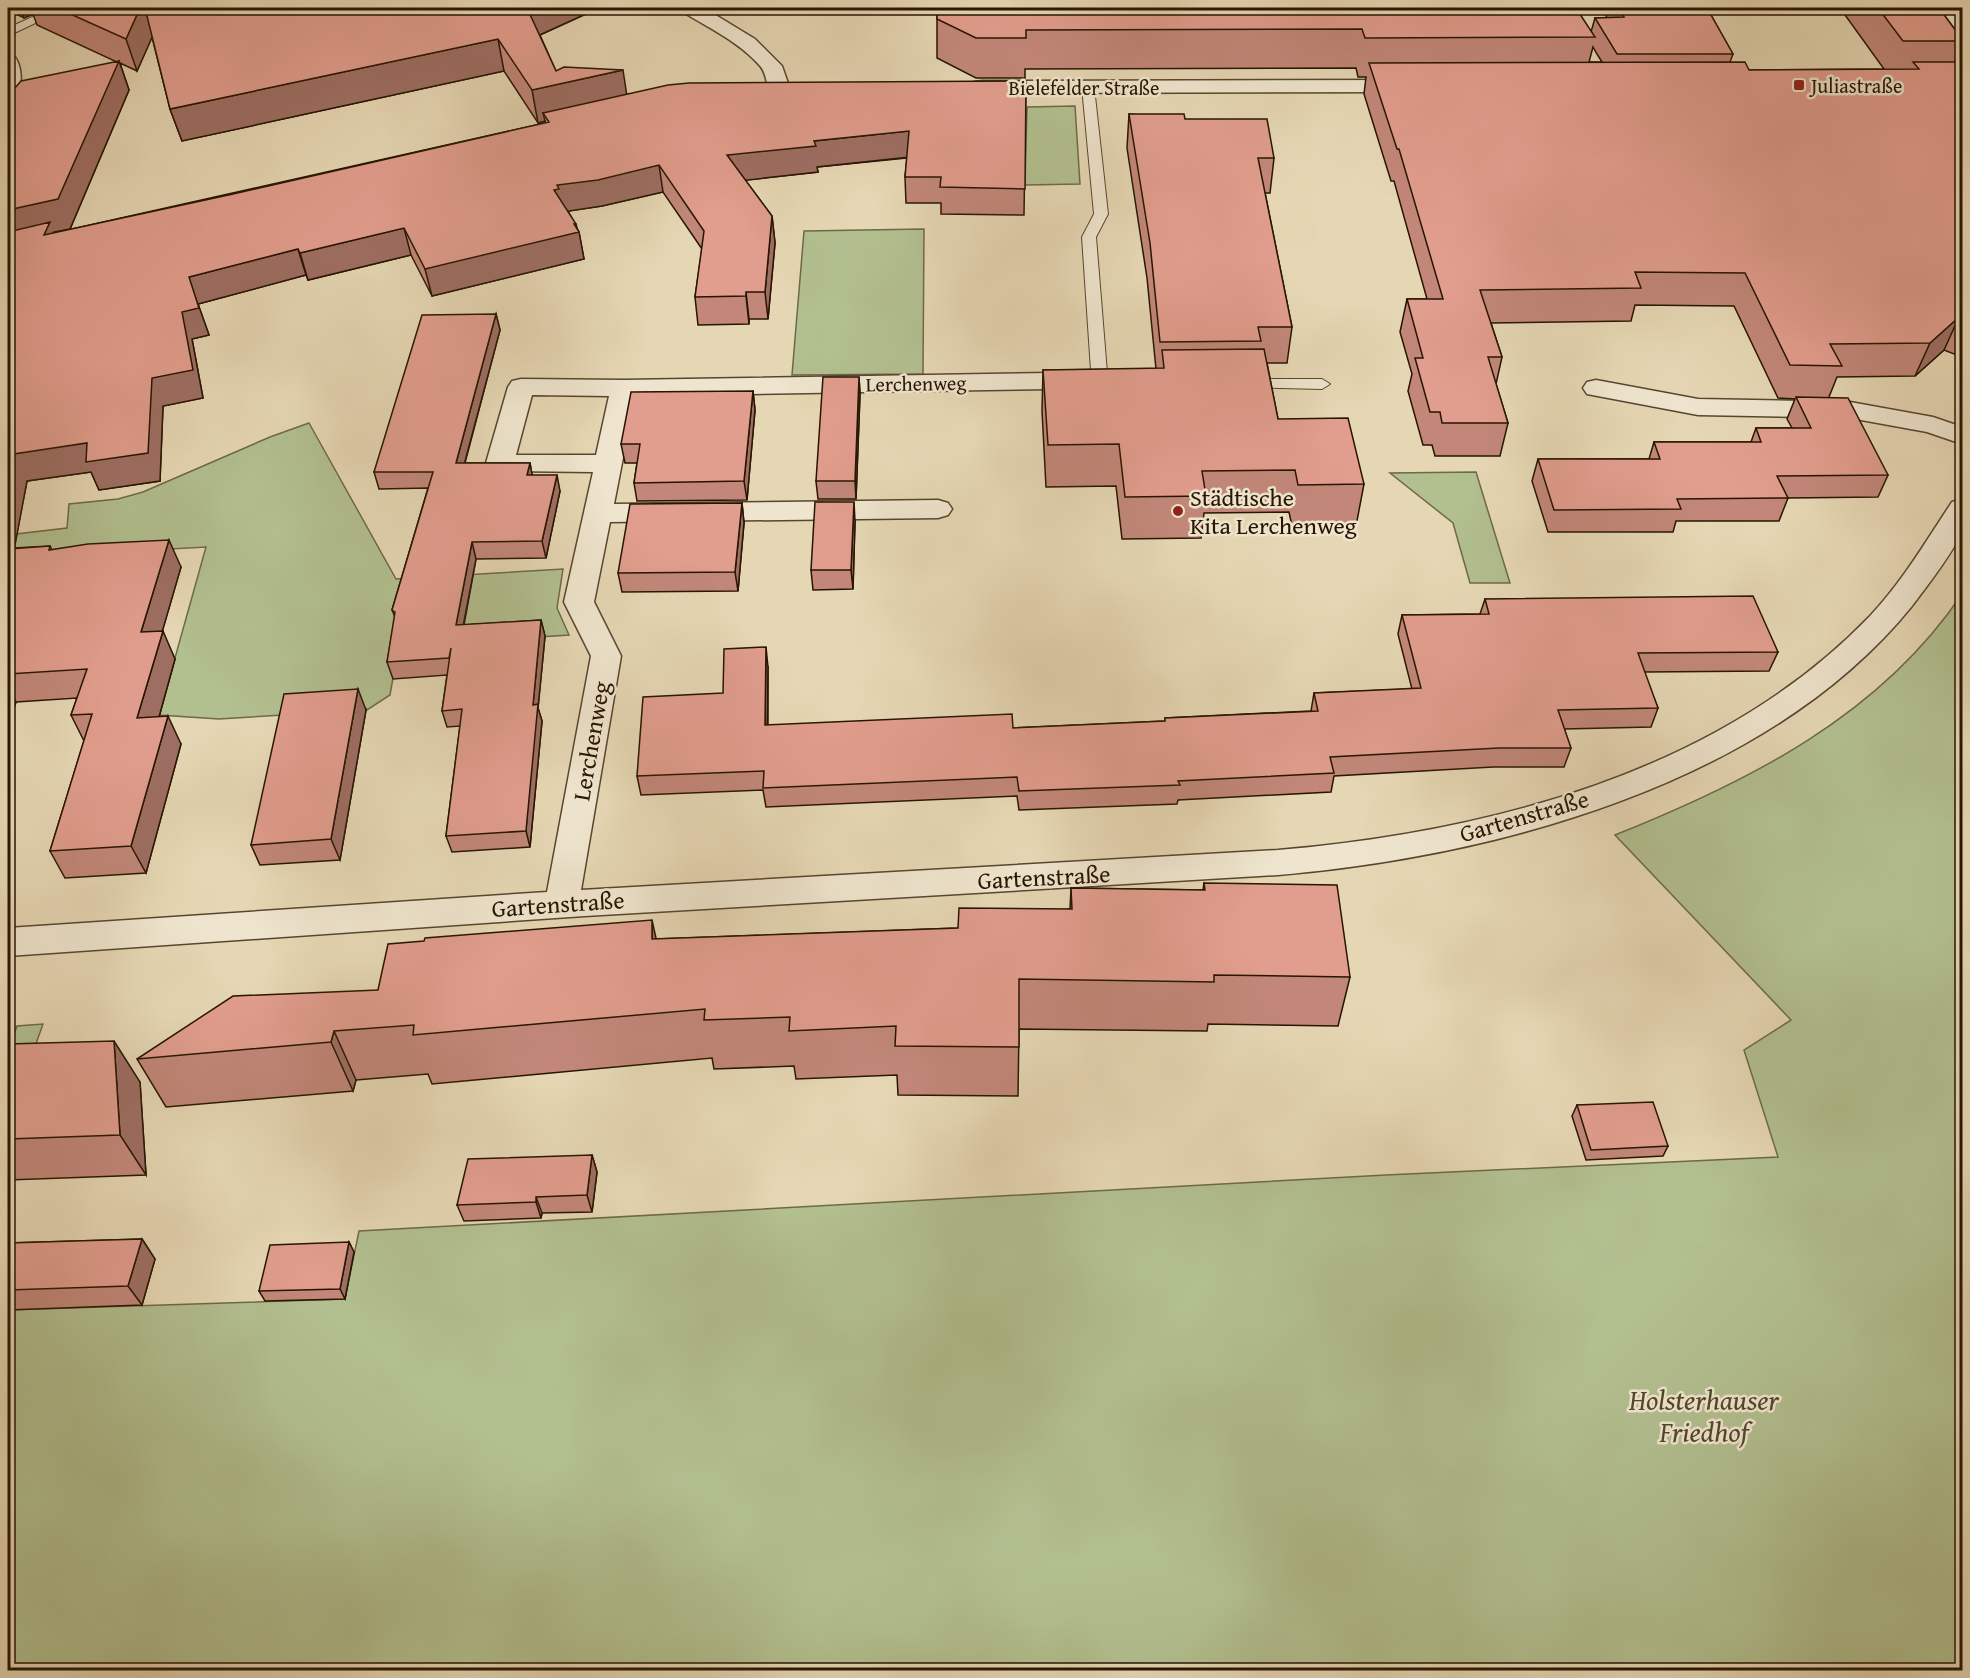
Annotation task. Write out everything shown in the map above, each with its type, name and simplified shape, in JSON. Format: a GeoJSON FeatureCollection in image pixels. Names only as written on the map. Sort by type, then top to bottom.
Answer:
{"type":"FeatureCollection","features":[{"type":"Feature","properties":{"kind":"street"},"geometry":{"type":"LineString","coordinates":[[690,8],[743,42],[761,57],[790,89],[756,91]]}},
{"type":"Feature","properties":{"kind":"street"},"geometry":{"type":"LineString","coordinates":[[1947,8],[1962,30]]}},
{"type":"Feature","properties":{"kind":"street"},"geometry":{"type":"LineString","coordinates":[[8,62],[10,77],[8,91]]}},
{"type":"Feature","properties":{"kind":"street","name":"Bielefelder Straße"},"geometry":{"type":"LineString","coordinates":[[959,87],[1434,86]]}},
{"type":"Feature","properties":{"kind":"street","name":"Lerchenweg"},"geometry":{"type":"LineString","coordinates":[[609,464],[500,464],[521,387],[1068,383]]}},
{"type":"Feature","properties":{"kind":"street","name":"Lerchenweg"},"geometry":{"type":"LineString","coordinates":[[561,903],[606,656],[579,602],[624,388]]}},
{"type":"Feature","properties":{"kind":"street"},"geometry":{"type":"LineString","coordinates":[[1596,388],[1698,408],[1850,410],[1922,423],[1962,436]]}},
{"type":"Feature","properties":{"kind":"street","name":"Gartenstraße"},"geometry":{"type":"LineString","coordinates":[[8,942],[561,903],[1064,877],[1284,861],[1399,848],[1526,818],[1607,792],[1674,765],[1739,733],[1815,682],[1862,642],[1901,600],[1962,508]]}},
{"type":"Feature","properties":{"kind":"street"},"geometry":{"type":"LineString","coordinates":[[597,513],[938,509]]}},
{"type":"Feature","properties":{"kind":"lane"},"geometry":{"type":"LineString","coordinates":[[8,32],[61,8]]}},
{"type":"Feature","properties":{"kind":"lane","name":"Lerchenweg"},"geometry":{"type":"LineString","coordinates":[[1068,383],[1106,385],[1089,237],[1101,214],[1088,87]]}},
{"type":"Feature","properties":{"kind":"lane"},"geometry":{"type":"LineString","coordinates":[[1227,384],[1322,384]]}},
{"type":"Feature","properties":{"kind":"green space"},"geometry":{"type":"Polygon","coordinates":[[[1075,106],[1080,184],[1025,185],[1027,107],[1075,106]]]}},
{"type":"Feature","properties":{"kind":"green space"},"geometry":{"type":"Polygon","coordinates":[[[924,229],[923,374],[792,375],[804,231],[924,229]]]}},
{"type":"Feature","properties":{"kind":"green space"},"geometry":{"type":"Polygon","coordinates":[[[309,423],[396,579],[563,569],[557,608],[569,635],[461,642],[393,678],[390,695],[367,710],[219,719],[159,715],[206,547],[8,558],[8,535],[67,528],[69,504],[118,499],[143,492],[270,437],[309,423]]]}},
{"type":"Feature","properties":{"kind":"green space"},"geometry":{"type":"Polygon","coordinates":[[[1476,472],[1510,583],[1470,583],[1453,523],[1390,473],[1476,472]]]}},
{"type":"Feature","properties":{"kind":"green space","name":"Holsterhauser Friedhof"},"geometry":{"type":"Polygon","coordinates":[[[1962,594],[1962,1670],[8,1670],[8,1310],[345,1299],[359,1231],[1386,1175],[1778,1157],[1744,1050],[1791,1020],[1615,835],[1714,792],[1762,768],[1808,740],[1851,710],[1892,676],[1929,637],[1962,594]]]}},
{"type":"Feature","properties":{"kind":"green space"},"geometry":{"type":"Polygon","coordinates":[[[43,1024],[8,1122],[8,1052],[17,1026],[43,1024]]]}},
{"type":"Feature","properties":{"kind":"building"},"geometry":{"type":"Polygon","coordinates":[[[57,8],[140,8],[126,39],[57,8]]]}},
{"type":"Feature","properties":{"kind":"building"},"geometry":{"type":"Polygon","coordinates":[[[145,8],[527,8],[556,71],[564,67],[623,70],[532,90],[498,39],[170,109],[145,8]]]}},
{"type":"Feature","properties":{"kind":"building"},"geometry":{"type":"Polygon","coordinates":[[[937,8],[1576,8],[1595,37],[1365,38],[1362,29],[1026,30],[1026,38],[976,38],[937,19],[937,8]]]}},
{"type":"Feature","properties":{"kind":"building"},"geometry":{"type":"Polygon","coordinates":[[[1619,8],[1707,8],[1733,54],[1617,54],[1595,18],[1624,17],[1619,8]]]}},
{"type":"Feature","properties":{"kind":"building"},"geometry":{"type":"Polygon","coordinates":[[[1878,8],[1939,8],[1962,41],[1903,41],[1878,8]]]}},
{"type":"Feature","properties":{"kind":"building"},"geometry":{"type":"Polygon","coordinates":[[[119,61],[58,199],[8,210],[8,96],[21,81],[119,61]]]}},
{"type":"Feature","properties":{"kind":"building"},"geometry":{"type":"Polygon","coordinates":[[[1745,62],[1749,70],[1919,69],[1913,62],[1962,62],[1962,318],[1959,317],[1930,343],[1830,344],[1842,366],[1790,365],[1745,273],[1635,272],[1641,288],[1480,290],[1502,357],[1488,357],[1508,423],[1442,423],[1440,412],[1430,412],[1415,358],[1423,358],[1407,299],[1443,299],[1399,149],[1397,149],[1369,63],[1745,62]]]}},
{"type":"Feature","properties":{"kind":"building"},"geometry":{"type":"Polygon","coordinates":[[[1026,81],[1025,189],[940,187],[941,177],[905,177],[909,131],[814,141],[816,146],[727,155],[772,216],[765,292],[746,292],[746,296],[695,297],[704,231],[659,165],[598,180],[557,185],[559,189],[554,190],[579,232],[425,269],[404,228],[300,253],[298,249],[189,277],[199,308],[182,312],[193,370],[152,378],[148,453],[86,462],[87,443],[14,454],[8,485],[8,243],[11,243],[8,232],[50,222],[44,235],[233,194],[549,122],[543,113],[668,85],[1026,81]]]}},
{"type":"Feature","properties":{"kind":"building"},"geometry":{"type":"Polygon","coordinates":[[[1129,114],[1184,114],[1185,119],[1267,119],[1274,158],[1258,158],[1292,327],[1258,327],[1261,341],[1160,342],[1150,243],[1129,114]]]}},
{"type":"Feature","properties":{"kind":"building"},"geometry":{"type":"Polygon","coordinates":[[[496,314],[456,463],[530,463],[527,475],[557,475],[542,541],[472,542],[456,625],[541,620],[533,705],[538,704],[526,831],[446,836],[462,709],[442,711],[451,648],[449,658],[387,662],[395,612],[392,610],[433,472],[374,472],[422,315],[496,314]]]}},
{"type":"Feature","properties":{"kind":"building"},"geometry":{"type":"Polygon","coordinates":[[[1264,349],[1278,419],[1348,418],[1364,484],[1298,485],[1295,470],[1202,471],[1206,496],[1125,497],[1119,444],[1048,445],[1043,370],[1164,368],[1162,350],[1264,349]]]}},
{"type":"Feature","properties":{"kind":"building"},"geometry":{"type":"Polygon","coordinates":[[[823,377],[859,377],[855,481],[816,481],[823,377]]]}},
{"type":"Feature","properties":{"kind":"building"},"geometry":{"type":"Polygon","coordinates":[[[753,391],[744,481],[634,483],[640,444],[621,444],[631,392],[753,391]]]}},
{"type":"Feature","properties":{"kind":"building"},"geometry":{"type":"Polygon","coordinates":[[[1796,397],[1848,398],[1888,475],[1777,476],[1788,498],[1677,499],[1681,509],[1554,510],[1538,459],[1660,459],[1654,442],[1761,442],[1756,428],[1811,428],[1796,397]]]}},
{"type":"Feature","properties":{"kind":"building"},"geometry":{"type":"Polygon","coordinates":[[[815,502],[854,502],[851,570],[811,570],[815,502]]]}},
{"type":"Feature","properties":{"kind":"building"},"geometry":{"type":"Polygon","coordinates":[[[742,503],[735,572],[618,573],[630,504],[742,503]]]}},
{"type":"Feature","properties":{"kind":"building"},"geometry":{"type":"Polygon","coordinates":[[[169,540],[141,632],[163,631],[137,718],[168,716],[131,846],[50,851],[92,714],[71,715],[87,669],[8,674],[8,549],[50,546],[49,550],[88,544],[169,540]]]}},
{"type":"Feature","properties":{"kind":"building"},"geometry":{"type":"Polygon","coordinates":[[[1753,596],[1778,652],[1638,653],[1658,708],[1558,710],[1571,748],[1499,748],[1330,757],[1334,773],[1178,781],[1180,785],[1019,791],[1017,777],[763,788],[764,771],[637,776],[643,697],[723,693],[724,649],[766,647],[765,725],[1012,714],[1013,728],[1165,721],[1165,718],[1318,711],[1314,693],[1421,688],[1402,615],[1489,614],[1485,599],[1753,596]]]}},
{"type":"Feature","properties":{"kind":"building"},"geometry":{"type":"Polygon","coordinates":[[[358,689],[331,839],[251,845],[284,694],[358,689]]]}},
{"type":"Feature","properties":{"kind":"building"},"geometry":{"type":"Polygon","coordinates":[[[1204,883],[1337,885],[1350,977],[1214,975],[1214,982],[1019,979],[1019,1047],[895,1046],[896,1026],[789,1031],[790,1017],[704,1020],[705,1009],[413,1035],[414,1025],[334,1031],[331,1042],[137,1059],[233,996],[378,990],[388,944],[424,941],[425,938],[652,920],[652,939],[958,928],[959,908],[1072,909],[1071,888],[1205,890],[1204,883]]]}},
{"type":"Feature","properties":{"kind":"building"},"geometry":{"type":"Polygon","coordinates":[[[114,1041],[120,1135],[8,1139],[8,1044],[114,1041]]]}},
{"type":"Feature","properties":{"kind":"building"},"geometry":{"type":"Polygon","coordinates":[[[1653,1102],[1668,1146],[1591,1150],[1577,1105],[1653,1102]]]}},
{"type":"Feature","properties":{"kind":"building"},"geometry":{"type":"Polygon","coordinates":[[[592,1155],[587,1195],[536,1197],[536,1202],[457,1205],[468,1159],[592,1155]]]}},
{"type":"Feature","properties":{"kind":"building"},"geometry":{"type":"Polygon","coordinates":[[[142,1239],[128,1286],[8,1290],[8,1243],[142,1239]]]}},
{"type":"Feature","properties":{"kind":"building"},"geometry":{"type":"Polygon","coordinates":[[[349,1242],[340,1289],[259,1291],[270,1245],[349,1242]]]}},
{"type":"Feature","properties":{"kind":"place","name":"Juliastraße"},"geometry":{"type":"Point","coordinates":[1799,85]}},
{"type":"Feature","properties":{"kind":"place","name":"Städtische Kita Lerchenweg"},"geometry":{"type":"Point","coordinates":[1178,511]}}]}
